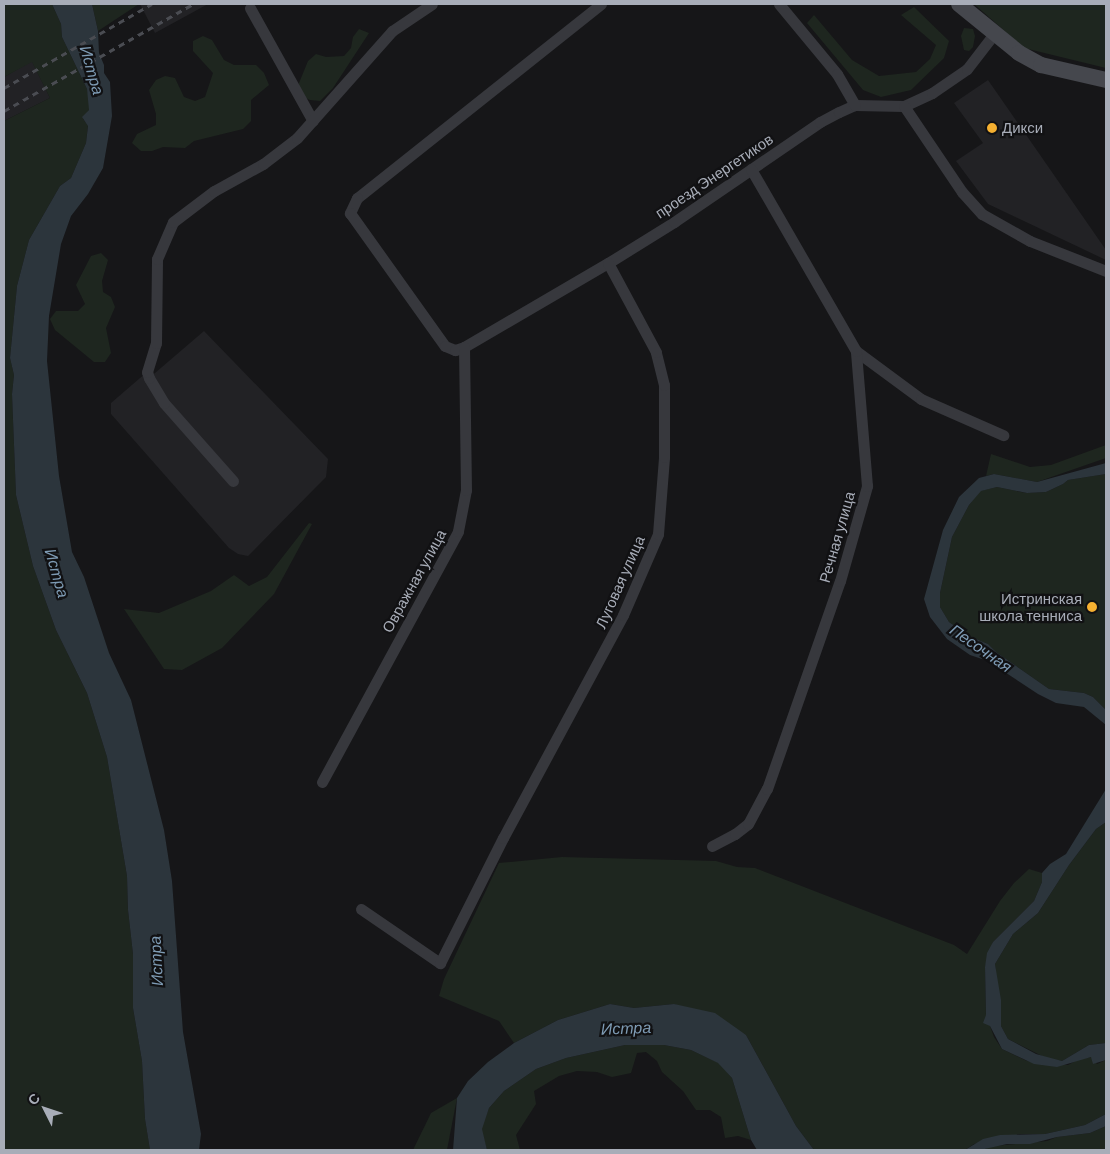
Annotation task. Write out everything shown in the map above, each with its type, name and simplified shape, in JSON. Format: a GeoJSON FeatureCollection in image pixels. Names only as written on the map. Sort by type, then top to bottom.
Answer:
{"type":"FeatureCollection","features":[{"type":"Feature","properties":{"kind":"main road"},"geometry":{"type":"LineString","coordinates":[[959,4],[1019,53],[1041,65],[1106,80]]}},
{"type":"Feature","properties":{"kind":"street"},"geometry":{"type":"LineString","coordinates":[[233,481],[164,403],[148,378],[147,372],[156,344],[157,259],[173,222],[214,191],[263,164],[298,138],[392,31],[432,4]]}},
{"type":"Feature","properties":{"kind":"street"},"geometry":{"type":"LineString","coordinates":[[464,347],[456,350],[445,346],[350,213],[357,198],[601,4]]}},
{"type":"Feature","properties":{"kind":"street"},"geometry":{"type":"LineString","coordinates":[[779,4],[837,74],[855,105]]}},
{"type":"Feature","properties":{"kind":"street"},"geometry":{"type":"LineString","coordinates":[[250,8],[313,121]]}},
{"type":"Feature","properties":{"kind":"street","name":"проезд Энергетиков"},"geometry":{"type":"LineString","coordinates":[[464,347],[674,222],[820,122],[855,105],[904,106],[932,93],[967,68],[994,34]]}},
{"type":"Feature","properties":{"kind":"street"},"geometry":{"type":"LineString","coordinates":[[904,106],[962,192],[982,214],[1030,241],[1106,271]]}},
{"type":"Feature","properties":{"kind":"street","name":"Речная улица"},"geometry":{"type":"LineString","coordinates":[[712,846],[735,834],[748,824],[767,789],[840,581],[867,486],[856,351],[751,169]]}},
{"type":"Feature","properties":{"kind":"street","name":"Луговая улица"},"geometry":{"type":"LineString","coordinates":[[361,909],[440,963],[502,838],[623,615],[658,534],[664,457],[664,385],[656,352],[608,263]]}},
{"type":"Feature","properties":{"kind":"street","name":"Овражная улица"},"geometry":{"type":"LineString","coordinates":[[322,782],[458,531],[466,490],[464,347]]}},
{"type":"Feature","properties":{"kind":"street"},"geometry":{"type":"LineString","coordinates":[[856,351],[921,399],[1003,435]]}},
{"type":"Feature","properties":{"kind":"shaded area"},"geometry":{"type":"Polygon","coordinates":[[[4,4],[52,4],[61,24],[62,37],[87,89],[89,100],[89,110],[83,119],[88,125],[86,143],[71,178],[60,186],[29,240],[17,286],[10,358],[14,375],[12,394],[16,495],[33,566],[56,630],[87,693],[107,757],[127,876],[128,910],[133,954],[133,1008],[142,1061],[145,1119],[150,1150],[4,1150],[4,121],[50,98],[32,62],[4,77],[4,4]]]}},
{"type":"Feature","properties":{"kind":"shaded area"},"geometry":{"type":"Polygon","coordinates":[[[92,4],[139,4],[98,31],[92,4]]]}},
{"type":"Feature","properties":{"kind":"shaded area"},"geometry":{"type":"Polygon","coordinates":[[[140,4],[208,4],[155,33],[140,4]]]}},
{"type":"Feature","properties":{"kind":"shaded area"},"geometry":{"type":"Polygon","coordinates":[[[974,4],[1106,4],[1106,68],[1024,48],[974,4]]]}},
{"type":"Feature","properties":{"kind":"shaded area"},"geometry":{"type":"Polygon","coordinates":[[[914,7],[949,41],[944,58],[911,90],[881,97],[863,90],[807,23],[814,15],[852,60],[879,76],[916,72],[930,59],[936,45],[901,15],[914,7]]]}},
{"type":"Feature","properties":{"kind":"shaded area"},"geometry":{"type":"Polygon","coordinates":[[[964,28],[973,29],[975,36],[973,47],[969,51],[964,50],[961,36],[964,28]]]}},
{"type":"Feature","properties":{"kind":"shaded area"},"geometry":{"type":"Polygon","coordinates":[[[359,29],[369,33],[333,88],[320,101],[310,100],[299,95],[299,83],[308,61],[316,54],[326,57],[344,56],[351,48],[353,37],[359,29]]]}},
{"type":"Feature","properties":{"kind":"shaded area"},"geometry":{"type":"Polygon","coordinates":[[[203,36],[212,40],[224,60],[234,65],[256,65],[264,73],[269,85],[251,100],[251,121],[243,129],[194,141],[185,148],[163,147],[152,151],[141,151],[132,143],[137,134],[156,125],[156,114],[149,90],[156,80],[165,76],[175,78],[184,97],[195,101],[205,97],[213,73],[193,51],[193,41],[203,36]]]}},
{"type":"Feature","properties":{"kind":"shaded area"},"geometry":{"type":"Polygon","coordinates":[[[32,61],[50,98],[4,121],[4,77],[32,61]]]}},
{"type":"Feature","properties":{"kind":"shaded area"},"geometry":{"type":"Polygon","coordinates":[[[988,80],[1106,250],[1106,260],[988,204],[956,161],[983,143],[954,103],[988,80]]]}},
{"type":"Feature","properties":{"kind":"shaded area"},"geometry":{"type":"Polygon","coordinates":[[[101,253],[108,260],[102,281],[103,292],[111,297],[115,307],[106,328],[111,353],[105,362],[94,362],[55,330],[50,319],[56,311],[78,311],[85,304],[76,285],[91,256],[101,253]]]}},
{"type":"Feature","properties":{"kind":"shaded area"},"geometry":{"type":"Polygon","coordinates":[[[204,331],[328,459],[326,477],[248,556],[238,554],[229,548],[111,414],[111,403],[147,372],[149,377],[155,373],[204,331]]]}},
{"type":"Feature","properties":{"kind":"shaded area"},"geometry":{"type":"Polygon","coordinates":[[[1106,445],[1106,458],[1037,482],[994,474],[986,476],[991,454],[1030,467],[1051,465],[1106,445]]]}},
{"type":"Feature","properties":{"kind":"shaded area"},"geometry":{"type":"Polygon","coordinates":[[[1106,474],[1106,710],[1093,697],[1084,693],[1049,689],[996,652],[988,644],[969,636],[949,622],[940,607],[940,593],[952,537],[969,505],[980,491],[997,487],[1026,493],[1046,492],[1068,480],[1106,474]]]}},
{"type":"Feature","properties":{"kind":"shaded area"},"geometry":{"type":"Polygon","coordinates":[[[309,523],[312,524],[274,594],[222,648],[182,670],[164,669],[124,609],[159,613],[211,591],[234,575],[249,586],[267,577],[309,523]]]}},
{"type":"Feature","properties":{"kind":"shaded area"},"geometry":{"type":"Polygon","coordinates":[[[1106,822],[1106,1043],[1089,1045],[1062,1061],[1048,1059],[1008,1039],[1001,1026],[995,964],[1013,934],[1038,913],[1069,865],[1096,829],[1106,822]]]}},
{"type":"Feature","properties":{"kind":"shaded area"},"geometry":{"type":"Polygon","coordinates":[[[562,857],[716,861],[737,867],[755,868],[954,945],[967,954],[1000,901],[1014,883],[1029,869],[1042,873],[1042,882],[1034,901],[993,942],[985,967],[986,1015],[994,1037],[1002,1049],[1027,1061],[1068,1065],[1079,1059],[1092,1057],[1097,1064],[1106,1060],[1106,1114],[1085,1125],[1045,1134],[1020,1134],[974,1144],[965,1150],[814,1150],[796,1126],[746,1035],[674,1004],[634,1008],[610,1004],[558,1020],[514,1043],[499,1021],[439,996],[444,979],[499,863],[562,857]]]}},
{"type":"Feature","properties":{"kind":"shaded area"},"geometry":{"type":"Polygon","coordinates":[[[625,1045],[664,1045],[691,1050],[719,1063],[732,1078],[751,1140],[738,1136],[725,1138],[721,1117],[710,1110],[696,1110],[683,1091],[662,1072],[657,1061],[646,1052],[637,1053],[631,1073],[612,1077],[597,1072],[577,1071],[559,1076],[534,1091],[536,1104],[516,1135],[520,1150],[487,1150],[481,1129],[489,1108],[504,1091],[536,1069],[566,1058],[625,1045]]]}},
{"type":"Feature","properties":{"kind":"shaded area"},"geometry":{"type":"Polygon","coordinates":[[[457,1098],[447,1150],[413,1150],[431,1113],[457,1098]]]}},
{"type":"Feature","properties":{"kind":"shaded area"},"geometry":{"type":"Polygon","coordinates":[[[1106,1126],[1106,1150],[980,1150],[994,1146],[1047,1141],[1057,1137],[1090,1133],[1106,1126]]]}},
{"type":"Feature","properties":{"kind":"water","name":"Истра"},"geometry":{"type":"Polygon","coordinates":[[[52,4],[92,4],[98,31],[99,53],[104,65],[104,73],[110,82],[112,116],[103,168],[88,194],[71,216],[61,244],[49,316],[47,361],[59,476],[72,552],[84,577],[109,653],[131,700],[164,830],[172,881],[183,1032],[201,1134],[199,1150],[150,1150],[145,1119],[142,1061],[133,1008],[133,954],[128,910],[127,876],[107,757],[87,693],[56,630],[33,566],[16,495],[12,394],[14,375],[10,358],[17,286],[29,240],[60,186],[71,178],[86,143],[88,126],[82,117],[89,110],[87,89],[62,37],[61,24],[52,4]]]}},
{"type":"Feature","properties":{"kind":"water","name":"Песочная"},"geometry":{"type":"Polygon","coordinates":[[[1106,463],[1106,474],[1068,480],[1046,492],[1027,493],[997,487],[981,491],[969,505],[952,537],[940,593],[940,607],[949,622],[969,636],[988,644],[996,652],[1049,689],[1084,693],[1093,697],[1106,710],[1106,725],[1084,707],[1056,703],[1038,694],[988,661],[970,655],[947,639],[930,617],[924,599],[943,530],[959,497],[979,478],[994,474],[1037,482],[1106,463]]]}},
{"type":"Feature","properties":{"kind":"water"},"geometry":{"type":"Polygon","coordinates":[[[1106,789],[1106,822],[1096,829],[1069,865],[1038,913],[1013,934],[995,964],[1001,1000],[1001,1026],[1008,1039],[1036,1054],[1062,1061],[1089,1045],[1106,1043],[1106,1060],[1093,1064],[1091,1057],[1057,1067],[1034,1064],[1002,1049],[990,1026],[983,1023],[986,1015],[985,967],[987,953],[993,942],[1034,901],[1042,882],[1042,873],[1050,864],[1066,854],[1106,789]]]}},
{"type":"Feature","properties":{"kind":"water","name":"Истра"},"geometry":{"type":"Polygon","coordinates":[[[610,1004],[634,1008],[674,1004],[715,1013],[746,1035],[796,1126],[814,1150],[757,1150],[751,1140],[732,1078],[718,1063],[691,1050],[664,1045],[625,1045],[566,1058],[536,1069],[504,1091],[489,1108],[482,1129],[487,1150],[453,1150],[457,1098],[468,1081],[488,1062],[514,1043],[558,1020],[610,1004]]]}},
{"type":"Feature","properties":{"kind":"water"},"geometry":{"type":"Polygon","coordinates":[[[1106,1114],[1106,1126],[1090,1133],[1057,1137],[1030,1144],[1007,1144],[980,1150],[965,1150],[983,1139],[1000,1135],[1045,1134],[1085,1125],[1106,1114]]]}},
{"type":"Feature","properties":{"kind":"railway"},"geometry":{"type":"LineString","coordinates":[[4,88],[152,4]]}},
{"type":"Feature","properties":{"kind":"railway"},"geometry":{"type":"LineString","coordinates":[[4,111],[193,4]]}},
{"type":"Feature","properties":{"kind":"place","name":"Дикси"},"geometry":{"type":"Point","coordinates":[992,128]}},
{"type":"Feature","properties":{"kind":"place","name":"Истринская школа тенниса"},"geometry":{"type":"Point","coordinates":[1092,607]}}]}
